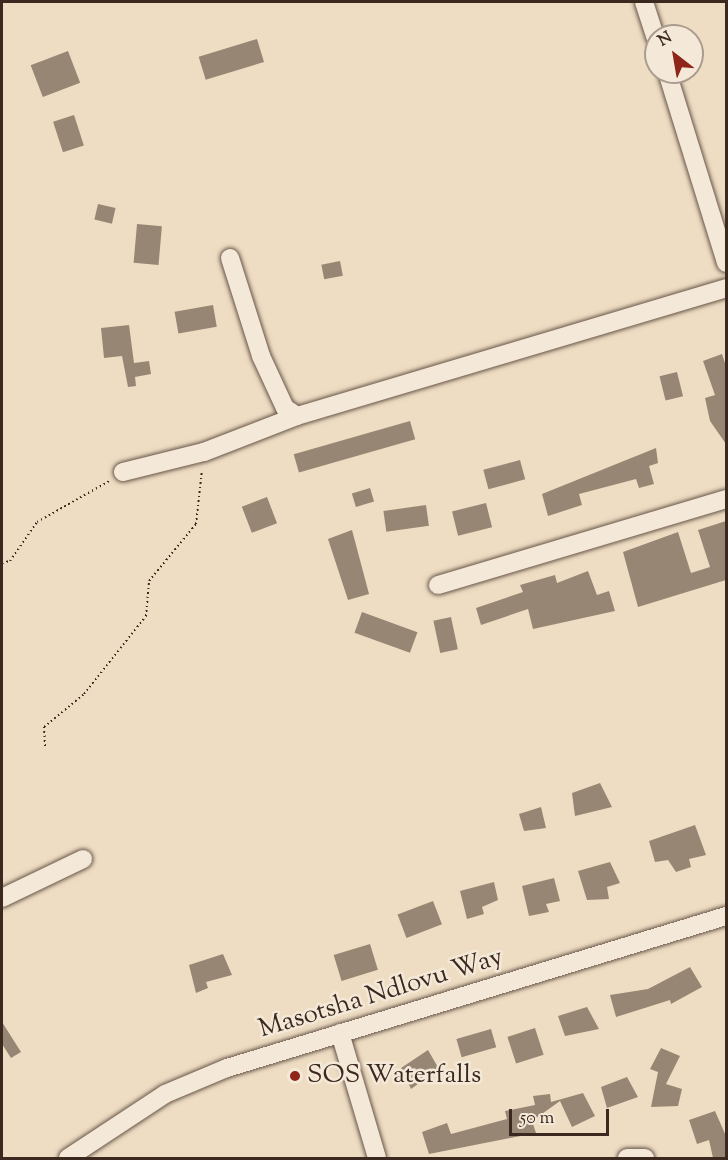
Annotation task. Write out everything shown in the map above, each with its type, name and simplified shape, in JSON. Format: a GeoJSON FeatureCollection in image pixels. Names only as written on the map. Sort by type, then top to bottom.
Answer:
{"type":"FeatureCollection","features":[{"type":"Feature","properties":{"kind":"street"},"geometry":{"type":"LineString","coordinates":[[644,2],[651,24]]}},
{"type":"Feature","properties":{"kind":"street"},"geometry":{"type":"LineString","coordinates":[[671,84],[726,263]]}},
{"type":"Feature","properties":{"kind":"street"},"geometry":{"type":"LineString","coordinates":[[230,258],[261,356],[285,408],[297,416]]}},
{"type":"Feature","properties":{"kind":"street"},"geometry":{"type":"LineString","coordinates":[[123,472],[204,452],[297,416],[726,288]]}},
{"type":"Feature","properties":{"kind":"street"},"geometry":{"type":"LineString","coordinates":[[438,585],[726,499]]}},
{"type":"Feature","properties":{"kind":"street"},"geometry":{"type":"LineString","coordinates":[[2,898],[83,859]]}},
{"type":"Feature","properties":{"kind":"street","name":"Masotsha Ndlovu Way"},"geometry":{"type":"LineString","coordinates":[[68,1158],[165,1094],[245,1061],[726,916]]}},
{"type":"Feature","properties":{"kind":"street"},"geometry":{"type":"LineString","coordinates":[[340,1033],[377,1158]]}},
{"type":"Feature","properties":{"kind":"street"},"geometry":{"type":"LineString","coordinates":[[627,1158],[645,1158]]}},
{"type":"Feature","properties":{"kind":"path"},"geometry":{"type":"LineString","coordinates":[[45,746],[44,727],[84,694],[146,616],[149,581],[196,524],[204,452]]}},
{"type":"Feature","properties":{"kind":"path"},"geometry":{"type":"LineString","coordinates":[[2,562],[10,561],[37,522],[123,472]]}},
{"type":"Feature","properties":{"kind":"building"},"geometry":{"type":"Polygon","coordinates":[[[257,39],[264,62],[206,80],[199,57],[257,39]]]}},
{"type":"Feature","properties":{"kind":"building"},"geometry":{"type":"Polygon","coordinates":[[[68,51],[80,83],[43,97],[31,65],[68,51]]]}},
{"type":"Feature","properties":{"kind":"building"},"geometry":{"type":"Polygon","coordinates":[[[74,115],[84,145],[63,152],[53,122],[74,115]]]}},
{"type":"Feature","properties":{"kind":"building"},"geometry":{"type":"Polygon","coordinates":[[[98,204],[116,208],[112,224],[94,220],[98,204]]]}},
{"type":"Feature","properties":{"kind":"building"},"geometry":{"type":"Polygon","coordinates":[[[137,224],[162,226],[159,265],[134,263],[137,224]]]}},
{"type":"Feature","properties":{"kind":"building"},"geometry":{"type":"Polygon","coordinates":[[[340,261],[343,276],[324,279],[321,265],[340,261]]]}},
{"type":"Feature","properties":{"kind":"building"},"geometry":{"type":"Polygon","coordinates":[[[213,305],[217,327],[178,333],[175,312],[213,305]]]}},
{"type":"Feature","properties":{"kind":"building"},"geometry":{"type":"Polygon","coordinates":[[[129,325],[134,363],[149,361],[151,374],[135,377],[136,386],[128,387],[122,356],[104,358],[101,328],[129,325]]]}},
{"type":"Feature","properties":{"kind":"building"},"geometry":{"type":"Polygon","coordinates":[[[722,354],[726,366],[726,444],[710,421],[705,398],[715,395],[703,361],[722,354]]]}},
{"type":"Feature","properties":{"kind":"building"},"geometry":{"type":"Polygon","coordinates":[[[677,372],[683,396],[666,401],[660,376],[677,372]]]}},
{"type":"Feature","properties":{"kind":"building"},"geometry":{"type":"Polygon","coordinates":[[[410,421],[415,439],[299,473],[294,454],[410,421]]]}},
{"type":"Feature","properties":{"kind":"building"},"geometry":{"type":"Polygon","coordinates":[[[656,448],[658,463],[649,466],[654,484],[639,488],[636,479],[579,494],[582,505],[548,516],[542,494],[656,448]]]}},
{"type":"Feature","properties":{"kind":"building"},"geometry":{"type":"Polygon","coordinates":[[[520,460],[525,479],[488,489],[483,470],[520,460]]]}},
{"type":"Feature","properties":{"kind":"building"},"geometry":{"type":"Polygon","coordinates":[[[370,488],[374,501],[356,507],[352,494],[370,488]]]}},
{"type":"Feature","properties":{"kind":"building"},"geometry":{"type":"Polygon","coordinates":[[[267,497],[277,523],[252,533],[242,507],[267,497]]]}},
{"type":"Feature","properties":{"kind":"building"},"geometry":{"type":"Polygon","coordinates":[[[486,503],[492,527],[458,536],[452,511],[486,503]]]}},
{"type":"Feature","properties":{"kind":"building"},"geometry":{"type":"Polygon","coordinates":[[[426,505],[429,526],[386,532],[383,511],[426,505]]]}},
{"type":"Feature","properties":{"kind":"building"},"geometry":{"type":"Polygon","coordinates":[[[726,521],[726,580],[638,607],[623,552],[678,532],[691,573],[710,567],[698,530],[726,521]]]}},
{"type":"Feature","properties":{"kind":"building"},"geometry":{"type":"Polygon","coordinates":[[[352,530],[369,594],[348,600],[328,539],[352,530]]]}},
{"type":"Feature","properties":{"kind":"building"},"geometry":{"type":"Polygon","coordinates":[[[588,571],[597,595],[609,591],[615,611],[533,629],[528,609],[481,625],[476,608],[523,592],[520,585],[555,575],[557,583],[588,571]]]}},
{"type":"Feature","properties":{"kind":"building"},"geometry":{"type":"Polygon","coordinates":[[[362,612],[417,632],[410,653],[354,633],[362,612]]]}},
{"type":"Feature","properties":{"kind":"building"},"geometry":{"type":"Polygon","coordinates":[[[451,617],[458,649],[440,653],[433,621],[451,617]]]}},
{"type":"Feature","properties":{"kind":"building"},"geometry":{"type":"Polygon","coordinates":[[[600,783],[612,807],[575,816],[572,793],[600,783]]]}},
{"type":"Feature","properties":{"kind":"building"},"geometry":{"type":"Polygon","coordinates":[[[541,807],[546,828],[524,831],[519,814],[541,807]]]}},
{"type":"Feature","properties":{"kind":"building"},"geometry":{"type":"Polygon","coordinates":[[[695,825],[706,855],[689,859],[691,867],[676,872],[668,860],[655,862],[649,841],[695,825]]]}},
{"type":"Feature","properties":{"kind":"building"},"geometry":{"type":"Polygon","coordinates":[[[610,862],[620,883],[607,887],[609,899],[587,900],[578,871],[610,862]]]}},
{"type":"Feature","properties":{"kind":"building"},"geometry":{"type":"Polygon","coordinates":[[[554,878],[560,901],[546,904],[549,912],[529,916],[522,886],[554,878]]]}},
{"type":"Feature","properties":{"kind":"building"},"geometry":{"type":"Polygon","coordinates":[[[494,882],[498,900],[482,907],[484,914],[467,919],[460,891],[494,882]]]}},
{"type":"Feature","properties":{"kind":"building"},"geometry":{"type":"Polygon","coordinates":[[[433,901],[442,924],[406,938],[398,915],[433,901]]]}},
{"type":"Feature","properties":{"kind":"building"},"geometry":{"type":"Polygon","coordinates":[[[370,944],[378,970],[342,981],[334,955],[370,944]]]}},
{"type":"Feature","properties":{"kind":"building"},"geometry":{"type":"Polygon","coordinates":[[[223,954],[232,975],[206,982],[208,988],[196,993],[189,965],[223,954]]]}},
{"type":"Feature","properties":{"kind":"building"},"geometry":{"type":"Polygon","coordinates":[[[690,967],[702,987],[671,1004],[670,1000],[616,1017],[610,995],[648,989],[690,967]]]}},
{"type":"Feature","properties":{"kind":"building"},"geometry":{"type":"Polygon","coordinates":[[[587,1007],[599,1029],[565,1036],[558,1016],[587,1007]]]}},
{"type":"Feature","properties":{"kind":"building"},"geometry":{"type":"Polygon","coordinates":[[[2,1022],[21,1052],[11,1058],[2,1044],[2,1022]]]}},
{"type":"Feature","properties":{"kind":"building"},"geometry":{"type":"Polygon","coordinates":[[[535,1028],[544,1055],[516,1064],[507,1037],[535,1028]]]}},
{"type":"Feature","properties":{"kind":"building"},"geometry":{"type":"Polygon","coordinates":[[[491,1029],[496,1047],[462,1057],[456,1039],[491,1029]]]}},
{"type":"Feature","properties":{"kind":"building"},"geometry":{"type":"Polygon","coordinates":[[[661,1048],[680,1056],[666,1084],[682,1089],[678,1106],[651,1107],[658,1072],[650,1069],[661,1048]]]}},
{"type":"Feature","properties":{"kind":"building"},"geometry":{"type":"Polygon","coordinates":[[[428,1050],[439,1069],[411,1089],[401,1068],[428,1050]]]}},
{"type":"Feature","properties":{"kind":"building"},"geometry":{"type":"Polygon","coordinates":[[[627,1077],[638,1097],[607,1108],[601,1087],[627,1077]]]}},
{"type":"Feature","properties":{"kind":"building"},"geometry":{"type":"Polygon","coordinates":[[[583,1093],[595,1116],[572,1127],[560,1101],[532,1121],[536,1133],[429,1154],[422,1132],[447,1123],[451,1134],[507,1119],[505,1111],[535,1105],[533,1096],[550,1094],[551,1102],[583,1093]]]}},
{"type":"Feature","properties":{"kind":"building"},"geometry":{"type":"Polygon","coordinates":[[[715,1111],[726,1136],[726,1158],[713,1158],[709,1140],[697,1144],[689,1120],[715,1111]]]}},
{"type":"Feature","properties":{"kind":"place","name":"SOS Waterfalls"},"geometry":{"type":"Point","coordinates":[295,1076]}}]}
